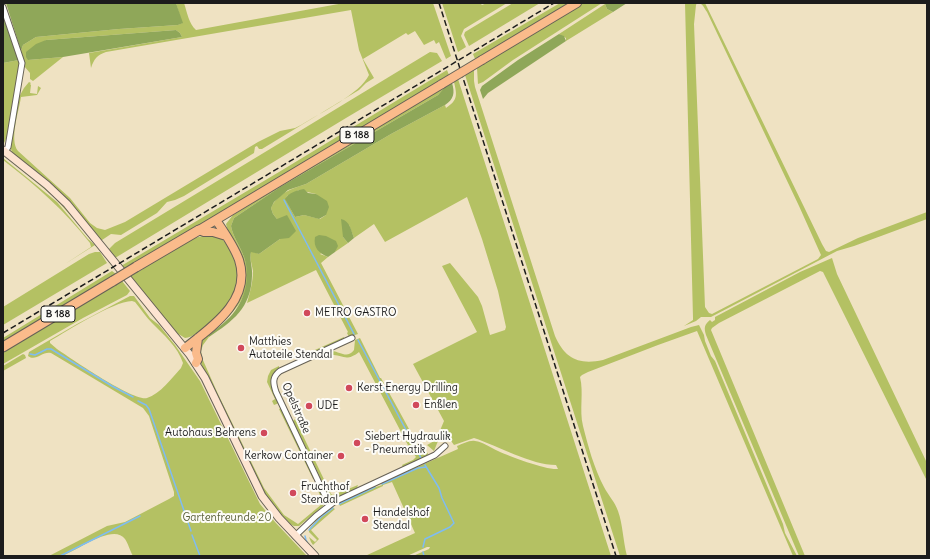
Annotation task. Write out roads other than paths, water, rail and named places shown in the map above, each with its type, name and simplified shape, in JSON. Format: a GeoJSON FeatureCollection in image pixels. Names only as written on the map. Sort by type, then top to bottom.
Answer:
{"type":"FeatureCollection","features":[{"type":"Feature","properties":{"kind":"highway","name":"B 188"},"geometry":{"type":"LineString","coordinates":[[3,347],[199,230]]}},
{"type":"Feature","properties":{"kind":"main road","name":"B 188"},"geometry":{"type":"LineString","coordinates":[[199,230],[577,3]]}},
{"type":"Feature","properties":{"kind":"main road"},"geometry":{"type":"LineString","coordinates":[[4,151],[47,185],[67,204],[185,348],[196,363],[210,389],[258,489],[272,510],[315,556]]}},
{"type":"Feature","properties":{"kind":"main road"},"geometry":{"type":"LineString","coordinates":[[185,348],[229,310],[240,288],[240,264],[234,250],[216,220]]}},
{"type":"Feature","properties":{"kind":"main road"},"geometry":{"type":"LineString","coordinates":[[199,230],[226,236]]}},
{"type":"Feature","properties":{"kind":"main road"},"geometry":{"type":"LineString","coordinates":[[196,363],[198,359],[196,353],[198,338]]}},
{"type":"Feature","properties":{"kind":"street"},"geometry":{"type":"LineString","coordinates":[[3,7],[22,63],[9,139],[4,151]]}},
{"type":"Feature","properties":{"kind":"street","name":"Opelstraße"},"geometry":{"type":"LineString","coordinates":[[329,504],[276,392],[273,380],[275,375],[280,371],[352,338]]}},
{"type":"Feature","properties":{"kind":"street"},"geometry":{"type":"LineString","coordinates":[[295,536],[329,504],[435,455],[445,446]]}},
{"type":"Feature","properties":{"kind":"waterway"},"geometry":{"type":"LineString","coordinates":[[284,200],[354,334]]}},
{"type":"Feature","properties":{"kind":"waterway"},"geometry":{"type":"LineString","coordinates":[[358,340],[421,458]]}},
{"type":"Feature","properties":{"kind":"waterway"},"geometry":{"type":"LineString","coordinates":[[30,354],[35,355],[47,349],[51,349],[133,397]]}},
{"type":"Feature","properties":{"kind":"waterway"},"geometry":{"type":"LineString","coordinates":[[138,401],[146,405],[149,409],[191,531]]}},
{"type":"Feature","properties":{"kind":"waterway"},"geometry":{"type":"LineString","coordinates":[[423,547],[425,539],[450,527],[454,523],[439,488],[425,465]]}},
{"type":"Feature","properties":{"kind":"waterway"},"geometry":{"type":"LineString","coordinates":[[382,484],[418,468],[426,467]]}},
{"type":"Feature","properties":{"kind":"waterway"},"geometry":{"type":"LineString","coordinates":[[339,504],[375,487]]}},
{"type":"Feature","properties":{"kind":"waterway"},"geometry":{"type":"LineString","coordinates":[[309,530],[321,517],[333,508]]}},
{"type":"Feature","properties":{"kind":"waterway"},"geometry":{"type":"LineString","coordinates":[[60,556],[140,516]]}},
{"type":"Feature","properties":{"kind":"waterway"},"geometry":{"type":"LineString","coordinates":[[192,535],[200,556]]}},
{"type":"Feature","properties":{"kind":"waterway"},"geometry":{"type":"LineString","coordinates":[[305,536],[308,544]]}},
{"type":"Feature","properties":{"kind":"waterway"},"geometry":{"type":"LineString","coordinates":[[423,552],[424,556]]}},
{"type":"Feature","properties":{"kind":"railway"},"geometry":{"type":"LineString","coordinates":[[439,3],[616,556]]}},
{"type":"Feature","properties":{"kind":"railway"},"geometry":{"type":"LineString","coordinates":[[3,333],[554,3]]}},
{"type":"Feature","properties":{"kind":"place","name":"METRO GASTRO"},"geometry":{"type":"Point","coordinates":[307,313]}},
{"type":"Feature","properties":{"kind":"place","name":"Matthies Autoteile Stendal"},"geometry":{"type":"Point","coordinates":[241,348]}},
{"type":"Feature","properties":{"kind":"place","name":"Kerst Energy Drilling"},"geometry":{"type":"Point","coordinates":[349,388]}},
{"type":"Feature","properties":{"kind":"place","name":"Enßlen"},"geometry":{"type":"Point","coordinates":[416,405]}},
{"type":"Feature","properties":{"kind":"place","name":"UDE"},"geometry":{"type":"Point","coordinates":[309,406]}},
{"type":"Feature","properties":{"kind":"place","name":"Autohaus Behrens"},"geometry":{"type":"Point","coordinates":[264,433]}},
{"type":"Feature","properties":{"kind":"place","name":"Siebert Hydraulik - Pneumatik"},"geometry":{"type":"Point","coordinates":[357,443]}},
{"type":"Feature","properties":{"kind":"place","name":"Kerkow Container"},"geometry":{"type":"Point","coordinates":[341,456]}},
{"type":"Feature","properties":{"kind":"place","name":"Fruchthof Stendal"},"geometry":{"type":"Point","coordinates":[293,493]}},
{"type":"Feature","properties":{"kind":"place","name":"Handelshof Stendal"},"geometry":{"type":"Point","coordinates":[365,519]}},
{"type":"Feature","properties":{"kind":"park label","name":"Gartenfreunde 20"},"geometry":{"type":"Point","coordinates":[227,518]}}]}
